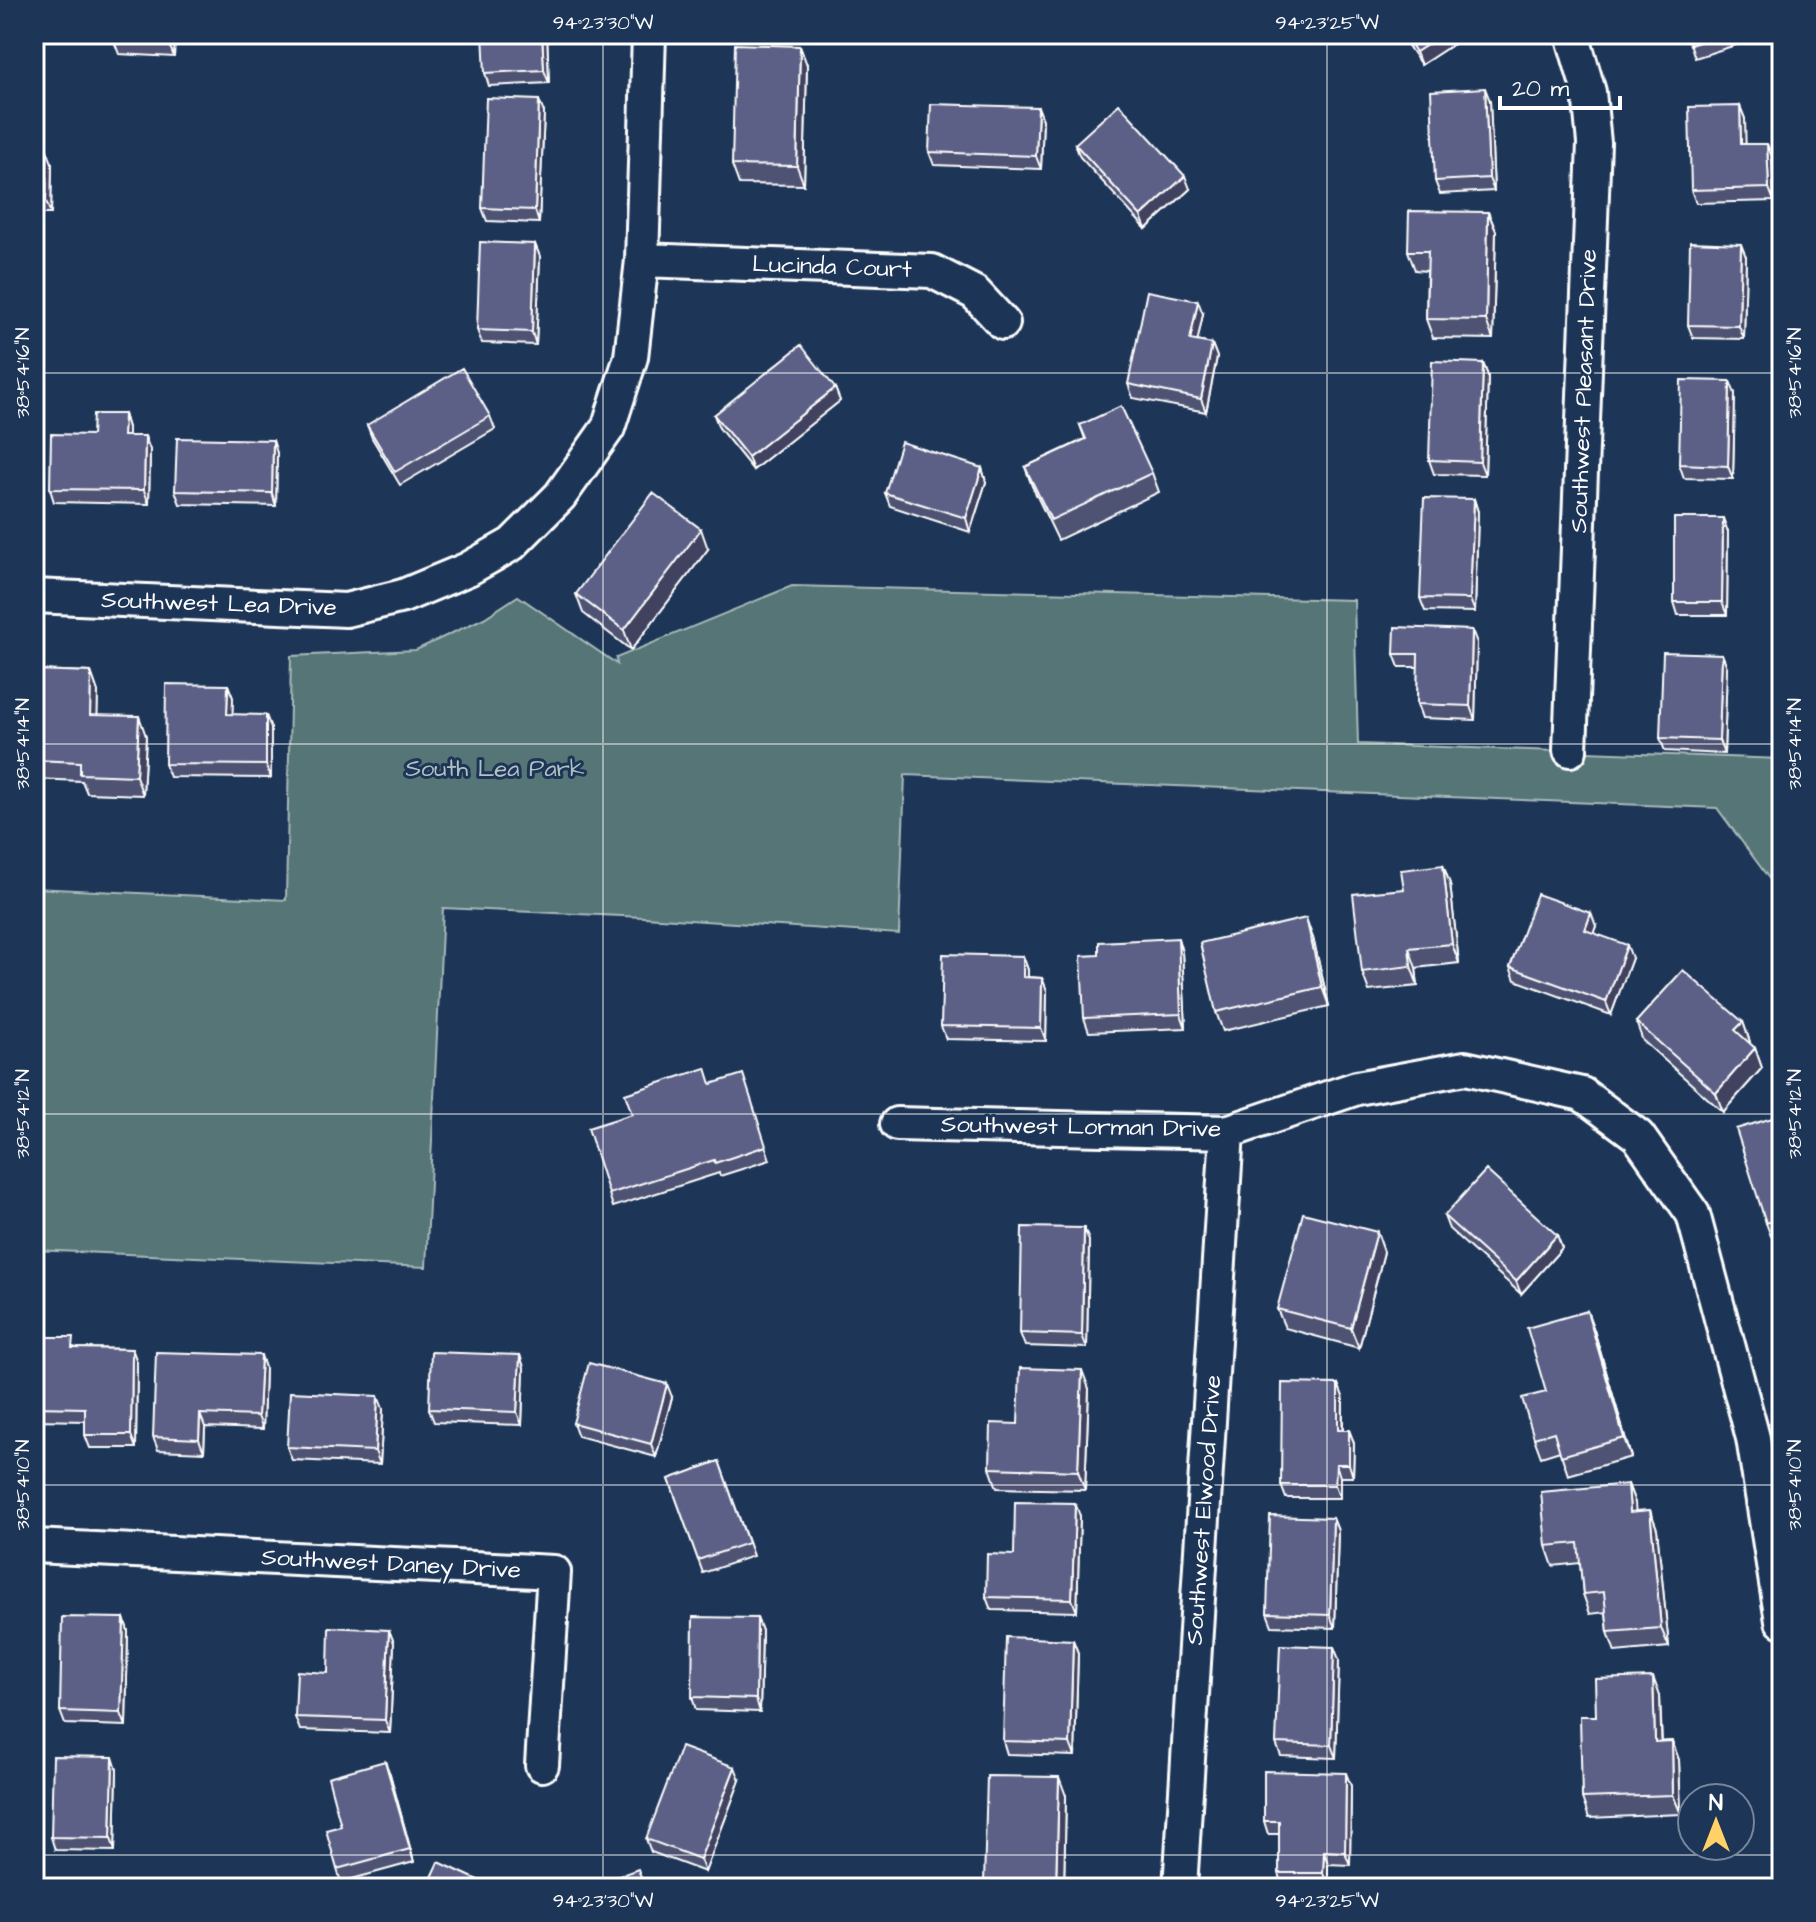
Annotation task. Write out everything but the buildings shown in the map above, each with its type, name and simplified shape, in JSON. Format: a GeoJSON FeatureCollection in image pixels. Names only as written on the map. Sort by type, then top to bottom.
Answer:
{"type":"FeatureCollection","features":[{"type":"Feature","properties":{"kind":"street","name":"Southwest Lea Drive"},"geometry":{"type":"LineString","coordinates":[[34,596],[346,610],[403,596],[468,569],[512,544],[560,496],[608,428],[631,357],[642,260],[649,34]]}},
{"type":"Feature","properties":{"kind":"street","name":"Southwest Pleasant Drive"},"geometry":{"type":"LineString","coordinates":[[1570,750],[1594,143],[1589,92],[1572,34]]}},
{"type":"Feature","properties":{"kind":"street","name":"Lucinda Court"},"geometry":{"type":"LineString","coordinates":[[642,260],[932,271],[975,293],[1003,323]]}},
{"type":"Feature","properties":{"kind":"street","name":"Southwest Lorman Drive"},"geometry":{"type":"LineString","coordinates":[[897,1124],[1227,1132],[1357,1088],[1465,1068],[1582,1094],[1638,1136],[1693,1214],[1753,1438],[1782,1621]]}},
{"type":"Feature","properties":{"kind":"street","name":"Southwest Elwood Drive"},"geometry":{"type":"LineString","coordinates":[[1180,1888],[1227,1132]]}},
{"type":"Feature","properties":{"kind":"street","name":"Southwest Daney Drive"},"geometry":{"type":"LineString","coordinates":[[34,1546],[554,1572],[542,1765]]}},
{"type":"Feature","properties":{"kind":"green space","name":"South Lea Park"},"geometry":{"type":"Polygon","coordinates":[[[792,586],[1354,600],[1358,744],[1782,759],[1782,896],[1717,808],[905,775],[899,934],[644,917],[443,908],[426,1267],[34,1250],[34,888],[286,900],[291,656],[416,650],[484,618],[518,596],[617,664],[616,658],[792,586]]]}}]}
